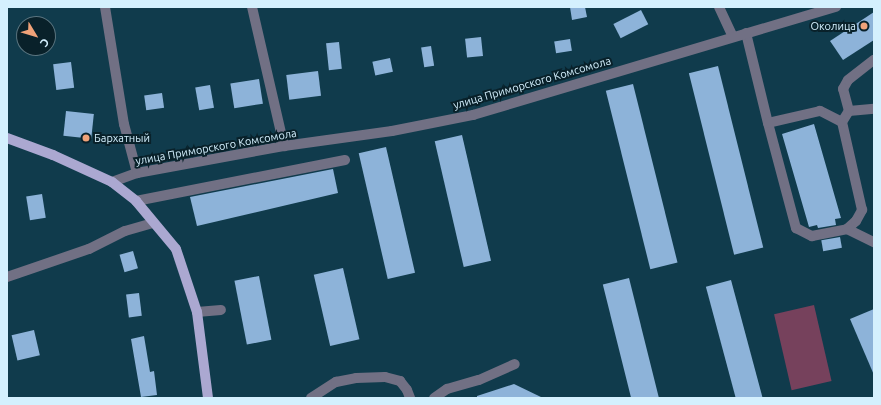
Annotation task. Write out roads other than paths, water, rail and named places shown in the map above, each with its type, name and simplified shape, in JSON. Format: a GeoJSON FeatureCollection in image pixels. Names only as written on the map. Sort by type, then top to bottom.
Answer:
{"type":"FeatureCollection","features":[{"type":"Feature","properties":{"kind":"main road"},"geometry":{"type":"LineString","coordinates":[[7,138],[53,155],[112,182],[136,201],[176,249],[197,312],[208,398]]}},
{"type":"Feature","properties":{"kind":"street"},"geometry":{"type":"LineString","coordinates":[[105,7],[124,124],[137,173]]}},
{"type":"Feature","properties":{"kind":"street"},"geometry":{"type":"LineString","coordinates":[[252,7],[284,146]]}},
{"type":"Feature","properties":{"kind":"street"},"geometry":{"type":"LineString","coordinates":[[719,7],[733,37]]}},
{"type":"Feature","properties":{"kind":"street","name":"улица Приморского Комсомола"},"geometry":{"type":"LineString","coordinates":[[112,182],[137,173],[284,146],[392,131],[472,115],[836,7]]}},
{"type":"Feature","properties":{"kind":"street"},"geometry":{"type":"LineString","coordinates":[[746,33],[796,228],[812,236],[847,229],[856,221],[862,210],[842,122],[849,111],[843,89],[848,80],[874,60]]}},
{"type":"Feature","properties":{"kind":"street"},"geometry":{"type":"LineString","coordinates":[[849,111],[874,109]]}},
{"type":"Feature","properties":{"kind":"street"},"geometry":{"type":"LineString","coordinates":[[768,123],[820,111],[842,122]]}},
{"type":"Feature","properties":{"kind":"street"},"geometry":{"type":"LineString","coordinates":[[136,201],[345,160]]}},
{"type":"Feature","properties":{"kind":"street"},"geometry":{"type":"LineString","coordinates":[[7,276],[89,249],[124,231],[153,223]]}},
{"type":"Feature","properties":{"kind":"street"},"geometry":{"type":"LineString","coordinates":[[847,229],[874,242]]}},
{"type":"Feature","properties":{"kind":"street"},"geometry":{"type":"LineString","coordinates":[[197,312],[221,310]]}},
{"type":"Feature","properties":{"kind":"street"},"geometry":{"type":"LineString","coordinates":[[434,398],[447,389],[479,380],[515,364]]}},
{"type":"Feature","properties":{"kind":"street"},"geometry":{"type":"LineString","coordinates":[[311,398],[336,382],[356,378],[385,377],[400,381],[407,390],[410,398]]}},
{"type":"Feature","properties":{"kind":"place","name":"Околица"},"geometry":{"type":"Point","coordinates":[864,26]}},
{"type":"Feature","properties":{"kind":"place","name":"Бархатный"},"geometry":{"type":"Point","coordinates":[86,138]}}]}
